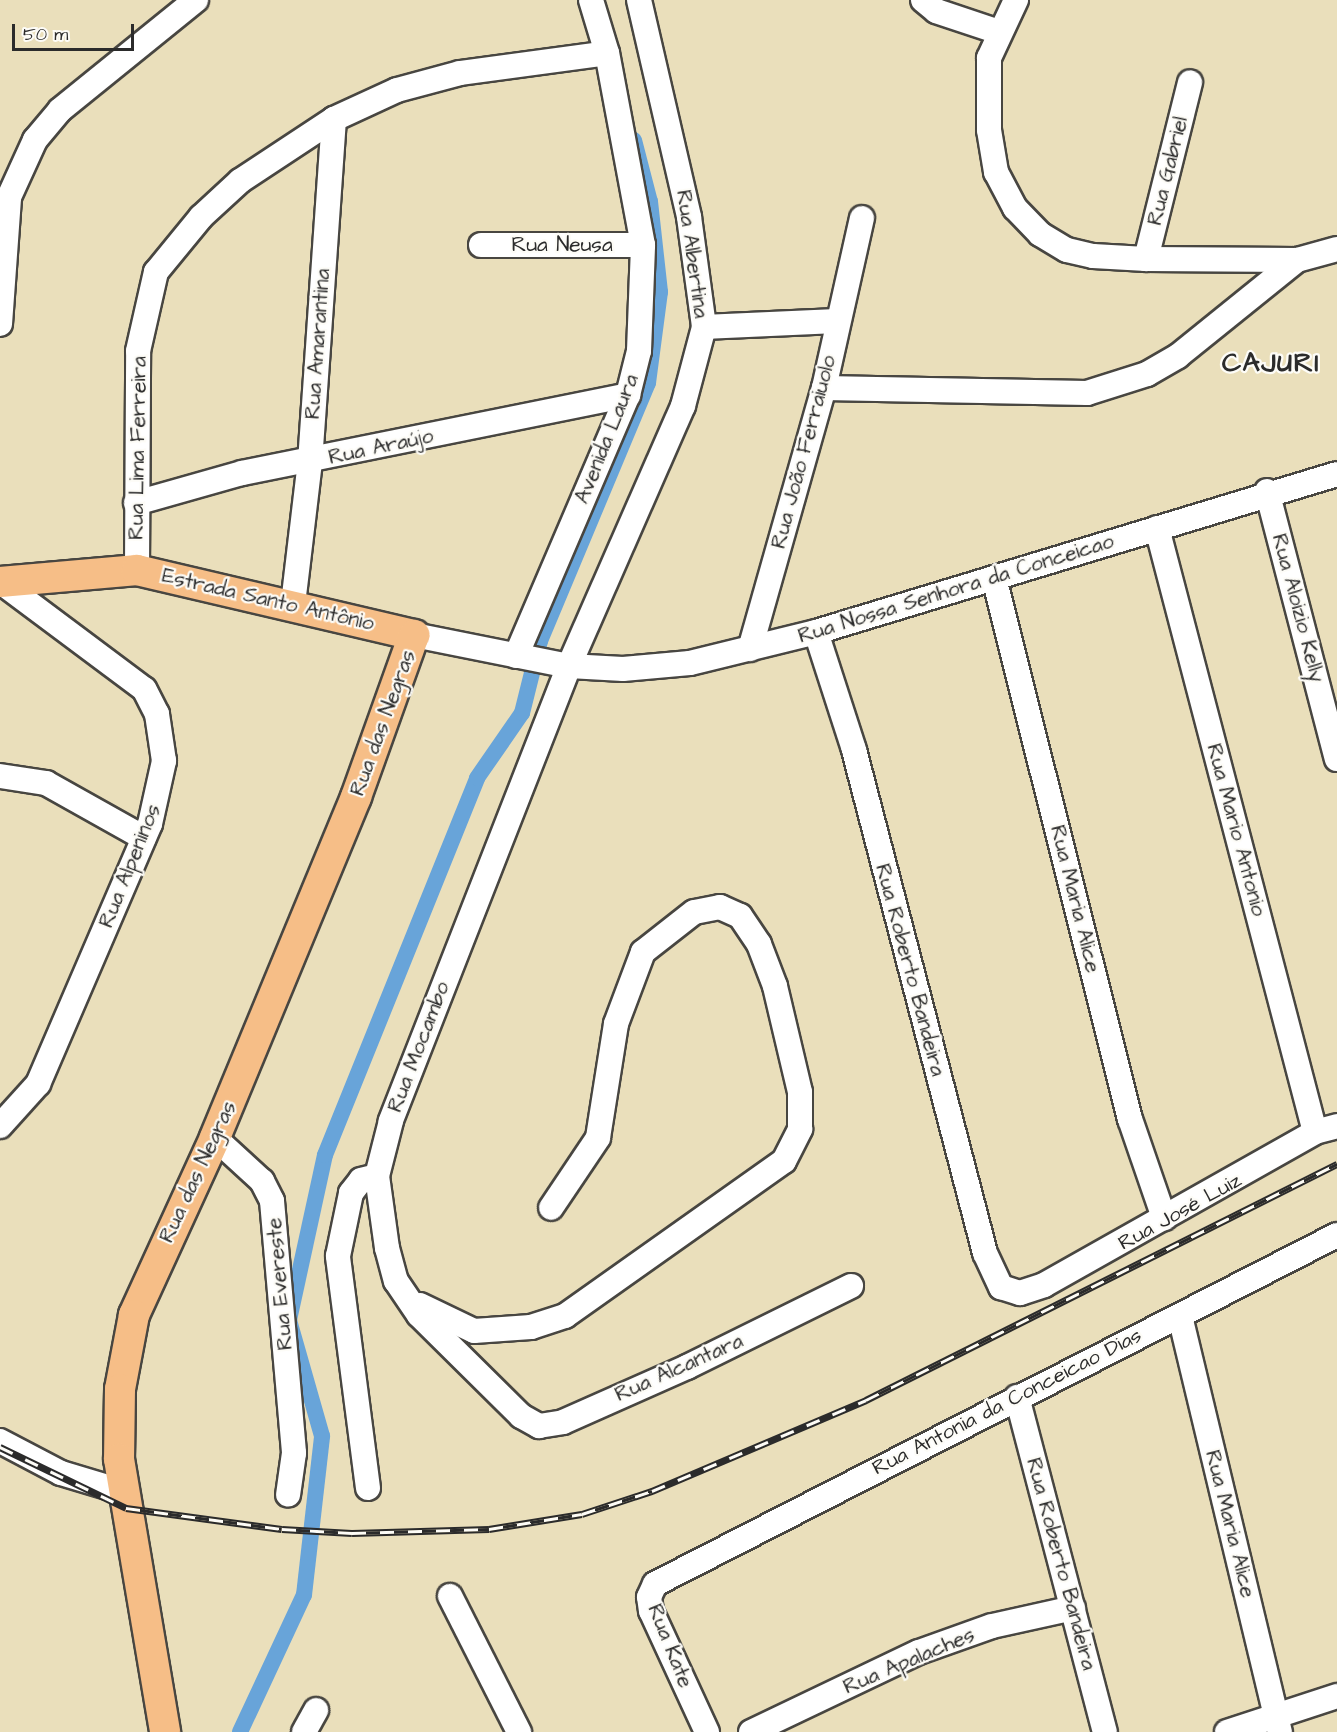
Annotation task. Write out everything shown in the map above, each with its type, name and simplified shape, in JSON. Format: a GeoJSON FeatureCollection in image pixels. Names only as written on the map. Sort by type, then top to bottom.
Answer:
{"type":"FeatureCollection","features":[{"type":"Feature","properties":{"kind":"main road","name":"Estrada Santo Antônio"},"geometry":{"type":"LineString","coordinates":[[1,582],[137,570],[219,592],[293,604],[414,635]]}},
{"type":"Feature","properties":{"kind":"main road","name":"Rua das Negras"},"geometry":{"type":"LineString","coordinates":[[165,1732],[124,1492],[117,1424],[134,1315],[215,1138],[385,726],[414,635]]}},
{"type":"Feature","properties":{"kind":"street"},"geometry":{"type":"LineString","coordinates":[[0,324],[9,197],[35,140],[60,110],[196,0]]}},
{"type":"Feature","properties":{"kind":"street","name":"Avenida Laura"},"geometry":{"type":"LineString","coordinates":[[523,657],[628,395],[639,351],[643,245],[607,53],[591,0]]}},
{"type":"Feature","properties":{"kind":"street","name":"Rua Albertina"},"geometry":{"type":"LineString","coordinates":[[563,664],[683,406],[704,327],[689,218],[639,0]]}},
{"type":"Feature","properties":{"kind":"street"},"geometry":{"type":"LineString","coordinates":[[923,0],[936,11],[999,32]]}},
{"type":"Feature","properties":{"kind":"street"},"geometry":{"type":"LineString","coordinates":[[1016,0],[999,32],[989,58],[989,130],[996,172],[1015,208],[1040,234],[1067,250],[1146,259],[1297,260],[1337,249]]}},
{"type":"Feature","properties":{"kind":"street","name":"Rua Lima Ferreira"},"geometry":{"type":"LineString","coordinates":[[137,570],[138,351],[156,272],[201,217],[240,181],[334,119],[397,90],[460,74],[607,53]]}},
{"type":"Feature","properties":{"kind":"street","name":"Rua Gabriel"},"geometry":{"type":"LineString","coordinates":[[1146,259],[1190,82]]}},
{"type":"Feature","properties":{"kind":"street","name":"Rua Amarantina"},"geometry":{"type":"LineString","coordinates":[[293,604],[310,462],[334,119]]}},
{"type":"Feature","properties":{"kind":"street","name":"Rua João Ferraiuolo"},"geometry":{"type":"LineString","coordinates":[[750,649],[824,388],[836,321],[862,218]]}},
{"type":"Feature","properties":{"kind":"street","name":"Rua Neusa"},"geometry":{"type":"LineString","coordinates":[[481,245],[643,245]]}},
{"type":"Feature","properties":{"kind":"street"},"geometry":{"type":"LineString","coordinates":[[824,388],[1087,393],[1148,374],[1178,356],[1297,260]]}},
{"type":"Feature","properties":{"kind":"street"},"geometry":{"type":"LineString","coordinates":[[704,327],[836,321]]}},
{"type":"Feature","properties":{"kind":"street","name":"Rua Araújo"},"geometry":{"type":"LineString","coordinates":[[136,502],[231,476],[310,462],[628,395]]}},
{"type":"Feature","properties":{"kind":"street","name":"Rua Nossa Senhora da Conceicao"},"geometry":{"type":"LineString","coordinates":[[563,664],[623,669],[690,663],[750,649],[816,632],[994,578],[1267,492],[1337,474]]}},
{"type":"Feature","properties":{"kind":"street","name":"Rua Aloizio Kelly"},"geometry":{"type":"LineString","coordinates":[[1267,492],[1337,759]]}},
{"type":"Feature","properties":{"kind":"street","name":"Rua Mario Antonio"},"geometry":{"type":"LineString","coordinates":[[1157,528],[1326,1130]]}},
{"type":"Feature","properties":{"kind":"street","name":"Rua Maria Alice"},"geometry":{"type":"LineString","coordinates":[[994,578],[1130,1119],[1164,1218]]}},
{"type":"Feature","properties":{"kind":"street","name":"Rua Alpeninos"},"geometry":{"type":"LineString","coordinates":[[0,1126],[39,1084],[144,838],[164,761],[152,700],[136,680],[1,582]]}},
{"type":"Feature","properties":{"kind":"street","name":"Rua Roberto Bandeira"},"geometry":{"type":"LineString","coordinates":[[816,632],[854,750],[985,1253],[1001,1287],[1020,1293]]}},
{"type":"Feature","properties":{"kind":"street","name":"Estrada Santo Antônio"},"geometry":{"type":"LineString","coordinates":[[414,635],[563,664]]}},
{"type":"Feature","properties":{"kind":"street","name":"Rua Mocambo"},"geometry":{"type":"LineString","coordinates":[[509,1403],[403,1293],[391,1267],[377,1176],[391,1121],[563,664]]}},
{"type":"Feature","properties":{"kind":"street"},"geometry":{"type":"LineString","coordinates":[[0,776],[46,783],[144,838]]}},
{"type":"Feature","properties":{"kind":"street"},"geometry":{"type":"LineString","coordinates":[[403,1293],[474,1331],[550,1322],[576,1311],[784,1161],[800,1129],[800,1092],[771,976],[749,924],[740,916],[720,907],[694,912],[643,952],[616,1024],[598,1138],[551,1208]]}},
{"type":"Feature","properties":{"kind":"street","name":"Rua José Luiz"},"geometry":{"type":"LineString","coordinates":[[1020,1293],[1044,1285],[1326,1130]]}},
{"type":"Feature","properties":{"kind":"street","name":"Rua Evereste"},"geometry":{"type":"LineString","coordinates":[[215,1138],[252,1170],[272,1201],[294,1453],[288,1495]]}},
{"type":"Feature","properties":{"kind":"street"},"geometry":{"type":"LineString","coordinates":[[368,1488],[338,1256],[351,1193],[361,1180],[377,1176]]}},
{"type":"Feature","properties":{"kind":"street","name":"Rua Antonia da Conceicao Dias"},"geometry":{"type":"LineString","coordinates":[[677,1570],[1336,1237]]}},
{"type":"Feature","properties":{"kind":"street","name":"Rua Alcantara"},"geometry":{"type":"LineString","coordinates":[[509,1403],[530,1423],[563,1422],[851,1286]]}},
{"type":"Feature","properties":{"kind":"street","name":"Rua Maria Alice"},"geometry":{"type":"LineString","coordinates":[[1180,1316],[1278,1724]]}},
{"type":"Feature","properties":{"kind":"street","name":"Rua Roberto Bandeira"},"geometry":{"type":"LineString","coordinates":[[1017,1397],[1105,1732]]}},
{"type":"Feature","properties":{"kind":"street"},"geometry":{"type":"LineString","coordinates":[[0,1441],[61,1473],[124,1492]]}},
{"type":"Feature","properties":{"kind":"street","name":"Rua Kate"},"geometry":{"type":"LineString","coordinates":[[677,1570],[655,1584],[650,1604],[707,1732]]}},
{"type":"Feature","properties":{"kind":"street"},"geometry":{"type":"LineString","coordinates":[[450,1596],[519,1732]]}},
{"type":"Feature","properties":{"kind":"street","name":"Rua Apalaches"},"geometry":{"type":"LineString","coordinates":[[751,1732],[919,1652],[992,1626],[1073,1608]]}},
{"type":"Feature","properties":{"kind":"street"},"geometry":{"type":"LineString","coordinates":[[1227,1732],[1278,1724],[1337,1696]]}},
{"type":"Feature","properties":{"kind":"street"},"geometry":{"type":"LineString","coordinates":[[304,1732],[316,1710]]}},
{"type":"Feature","properties":{"kind":"waterway"},"geometry":{"type":"LineString","coordinates":[[240,1732],[304,1595],[322,1436],[289,1320],[325,1155],[477,778],[522,713],[540,641],[648,383],[660,292],[650,202],[634,140]]}},
{"type":"Feature","properties":{"kind":"railway"},"geometry":{"type":"LineString","coordinates":[[0,1447],[126,1508],[282,1529],[352,1533],[489,1529],[582,1514],[652,1491],[866,1400],[1337,1164]]}},
{"type":"Feature","properties":{"kind":"district","name":"CAJURI"},"geometry":{"type":"Point","coordinates":[1271,364]}}]}
